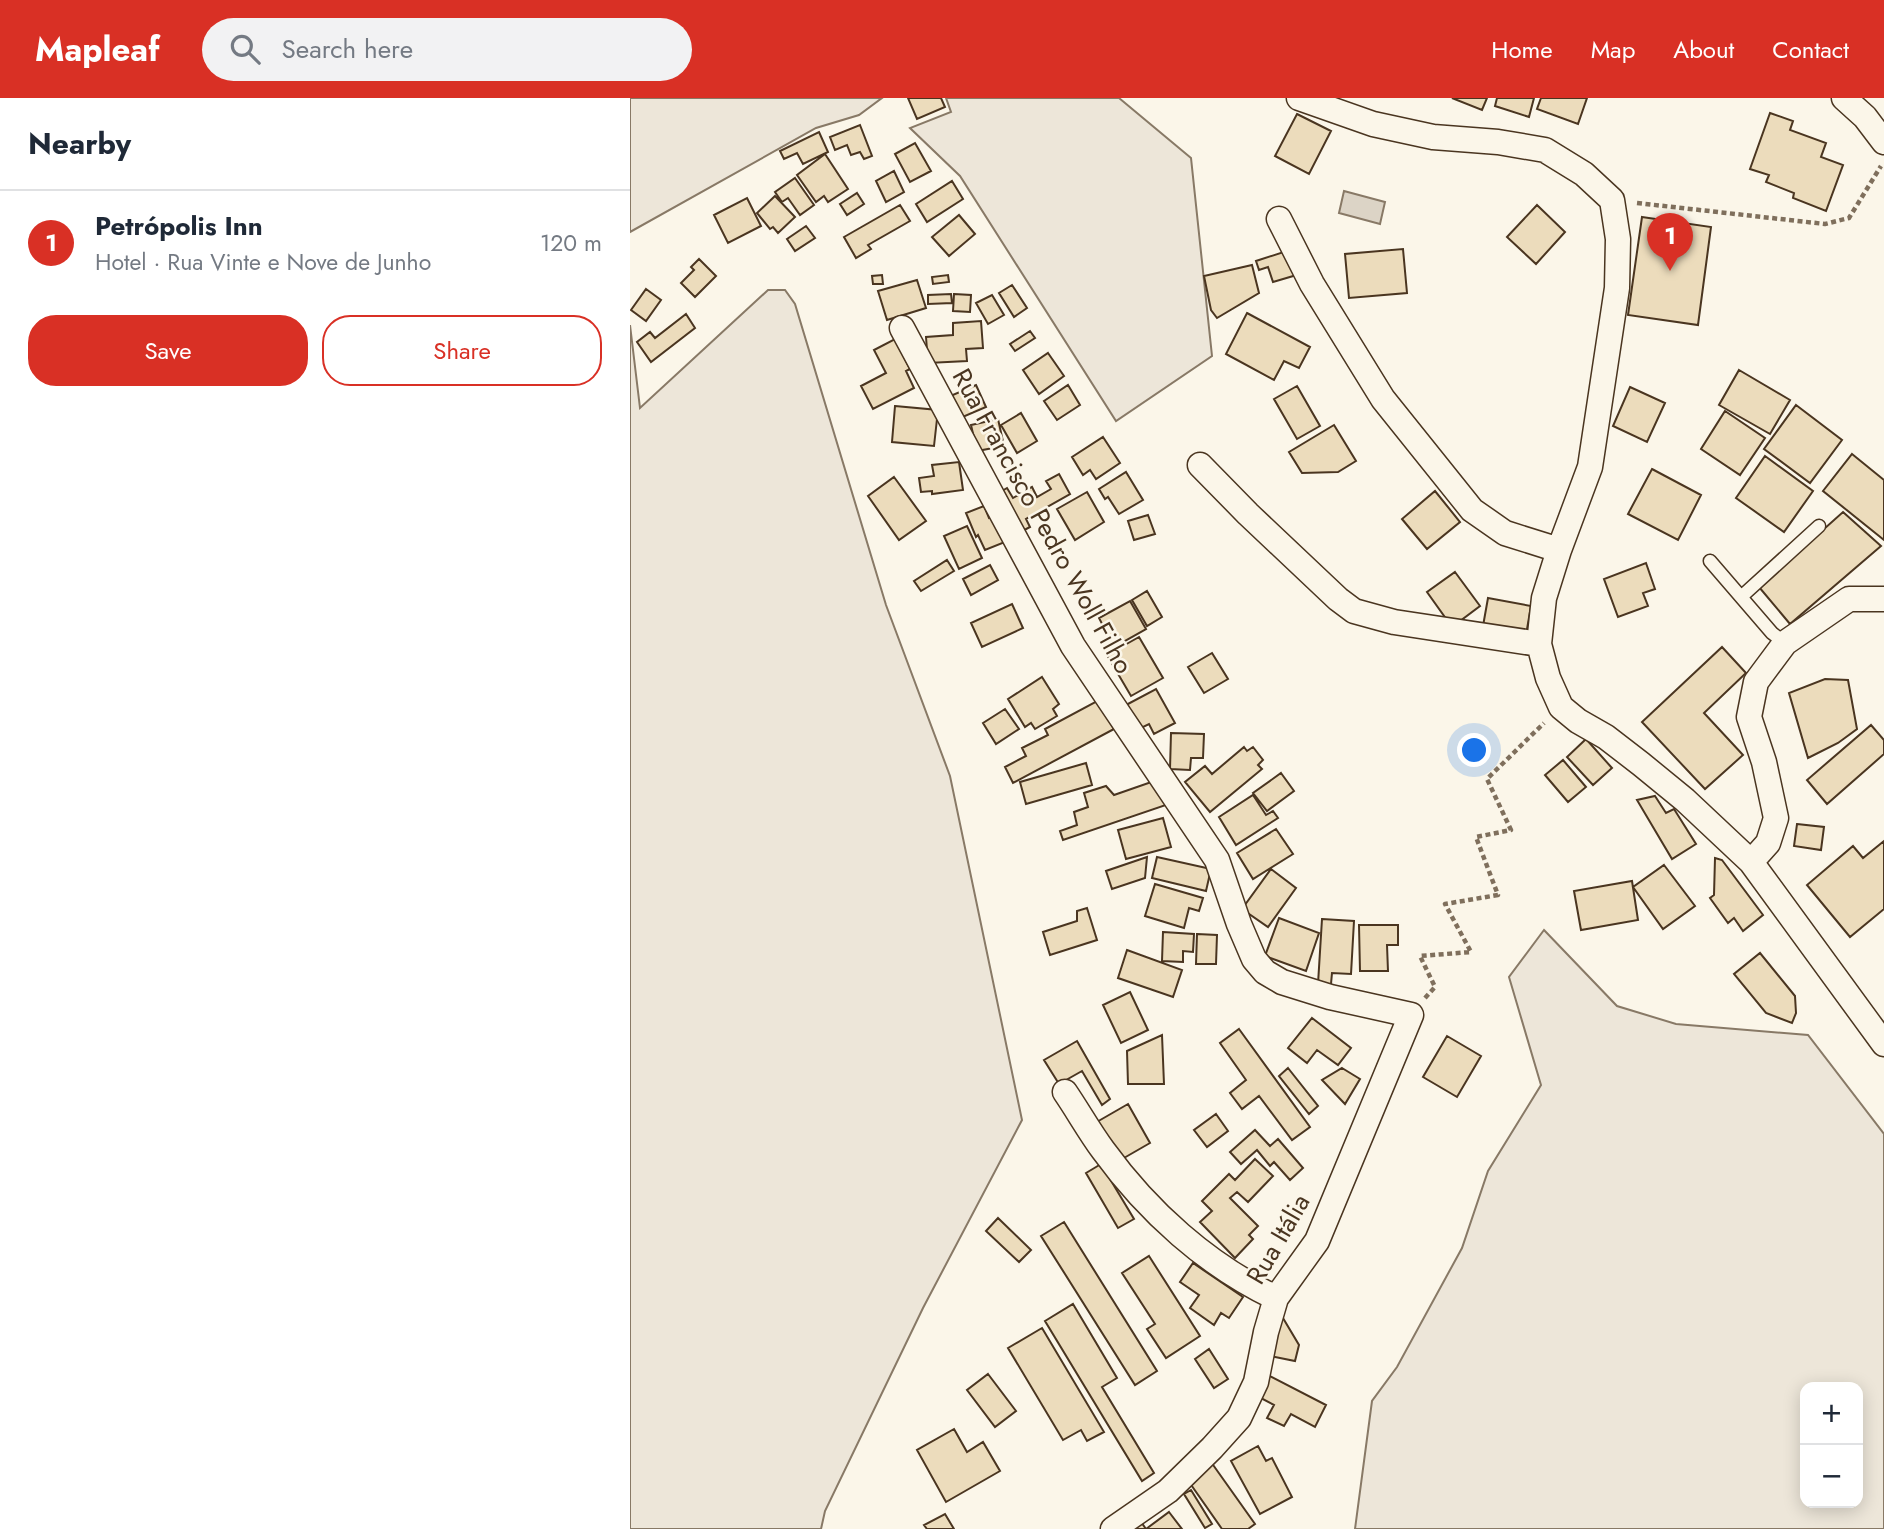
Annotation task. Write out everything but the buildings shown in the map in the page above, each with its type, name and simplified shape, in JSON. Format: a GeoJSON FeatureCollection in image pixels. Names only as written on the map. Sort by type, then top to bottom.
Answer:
{"type":"FeatureCollection","features":[{"type":"Feature","properties":{"kind":"street"},"geometry":{"type":"LineString","coordinates":[[1299,98],[1385,127],[1433,137],[1499,142],[1545,150],[1584,174],[1612,200],[1618,239],[1617,288],[1590,467],[1544,598],[1539,644],[1548,678],[1561,707],[1641,764],[1685,800],[1751,862],[1884,1044]]}},
{"type":"Feature","properties":{"kind":"street"},"geometry":{"type":"LineString","coordinates":[[1844,98],[1865,117],[1884,142]]}},
{"type":"Feature","properties":{"kind":"street"},"geometry":{"type":"LineString","coordinates":[[1279,219],[1312,284],[1383,399],[1472,510],[1505,533],[1559,550]]}},
{"type":"Feature","properties":{"kind":"street","name":"Rua Francisco Pedro Woll Filho"},"geometry":{"type":"LineString","coordinates":[[902,328],[1073,646],[1217,860],[1254,959],[1265,972],[1282,982],[1330,997],[1411,1015]]}},
{"type":"Feature","properties":{"kind":"street"},"geometry":{"type":"LineString","coordinates":[[1200,466],[1338,599],[1354,611],[1394,622],[1539,644]]}},
{"type":"Feature","properties":{"kind":"street"},"geometry":{"type":"LineString","coordinates":[[1751,862],[1768,843],[1776,818],[1764,762],[1749,718],[1756,682],[1785,643],[1849,599],[1884,599]]}},
{"type":"Feature","properties":{"kind":"street","name":"Rua Itália"},"geometry":{"type":"LineString","coordinates":[[1114,1529],[1168,1491],[1238,1418],[1256,1382],[1276,1298],[1317,1241],[1411,1015]]}},
{"type":"Feature","properties":{"kind":"street"},"geometry":{"type":"LineString","coordinates":[[1065,1091],[1102,1150],[1141,1197],[1214,1263],[1248,1285],[1276,1298]]}},
{"type":"Feature","properties":{"kind":"lane"},"geometry":{"type":"LineString","coordinates":[[1741,597],[1819,526]]}},
{"type":"Feature","properties":{"kind":"lane"},"geometry":{"type":"LineString","coordinates":[[1710,561],[1772,634],[1785,643]]}},
{"type":"Feature","properties":{"kind":"path"},"geometry":{"type":"LineString","coordinates":[[1612,200],[1825,224],[1849,218],[1884,161]]}},
{"type":"Feature","properties":{"kind":"path"},"geometry":{"type":"LineString","coordinates":[[1411,1015],[1435,987],[1420,956],[1471,952],[1445,904],[1498,895],[1476,836],[1511,830],[1487,779],[1561,707]]}},
{"type":"Feature","properties":{"kind":"shaded area"},"geometry":{"type":"Polygon","coordinates":[[[630,98],[882,98],[859,115],[816,128],[630,232],[630,98]]]}},
{"type":"Feature","properties":{"kind":"shaded area"},"geometry":{"type":"Polygon","coordinates":[[[946,98],[1119,98],[1191,158],[1212,356],[1116,421],[960,176],[910,128],[951,112],[946,98]]]}},
{"type":"Feature","properties":{"kind":"shaded area"},"geometry":{"type":"Polygon","coordinates":[[[1344,191],[1385,202],[1380,224],[1339,213],[1344,191]]]}},
{"type":"Feature","properties":{"kind":"shaded area"},"geometry":{"type":"Polygon","coordinates":[[[768,290],[785,290],[795,304],[886,605],[950,776],[1022,1120],[923,1308],[825,1511],[821,1529],[630,1529],[630,325],[640,408],[768,290]]]}},
{"type":"Feature","properties":{"kind":"shaded area"},"geometry":{"type":"Polygon","coordinates":[[[1544,930],[1617,1006],[1676,1024],[1808,1035],[1884,1134],[1884,1529],[1355,1529],[1372,1401],[1397,1367],[1462,1248],[1488,1171],[1541,1085],[1509,977],[1544,930]]]}},
{"type":"Feature","properties":{"kind":"place","name":"Petrópolis Inn"},"geometry":{"type":"Point","coordinates":[1670,271]}}]}
